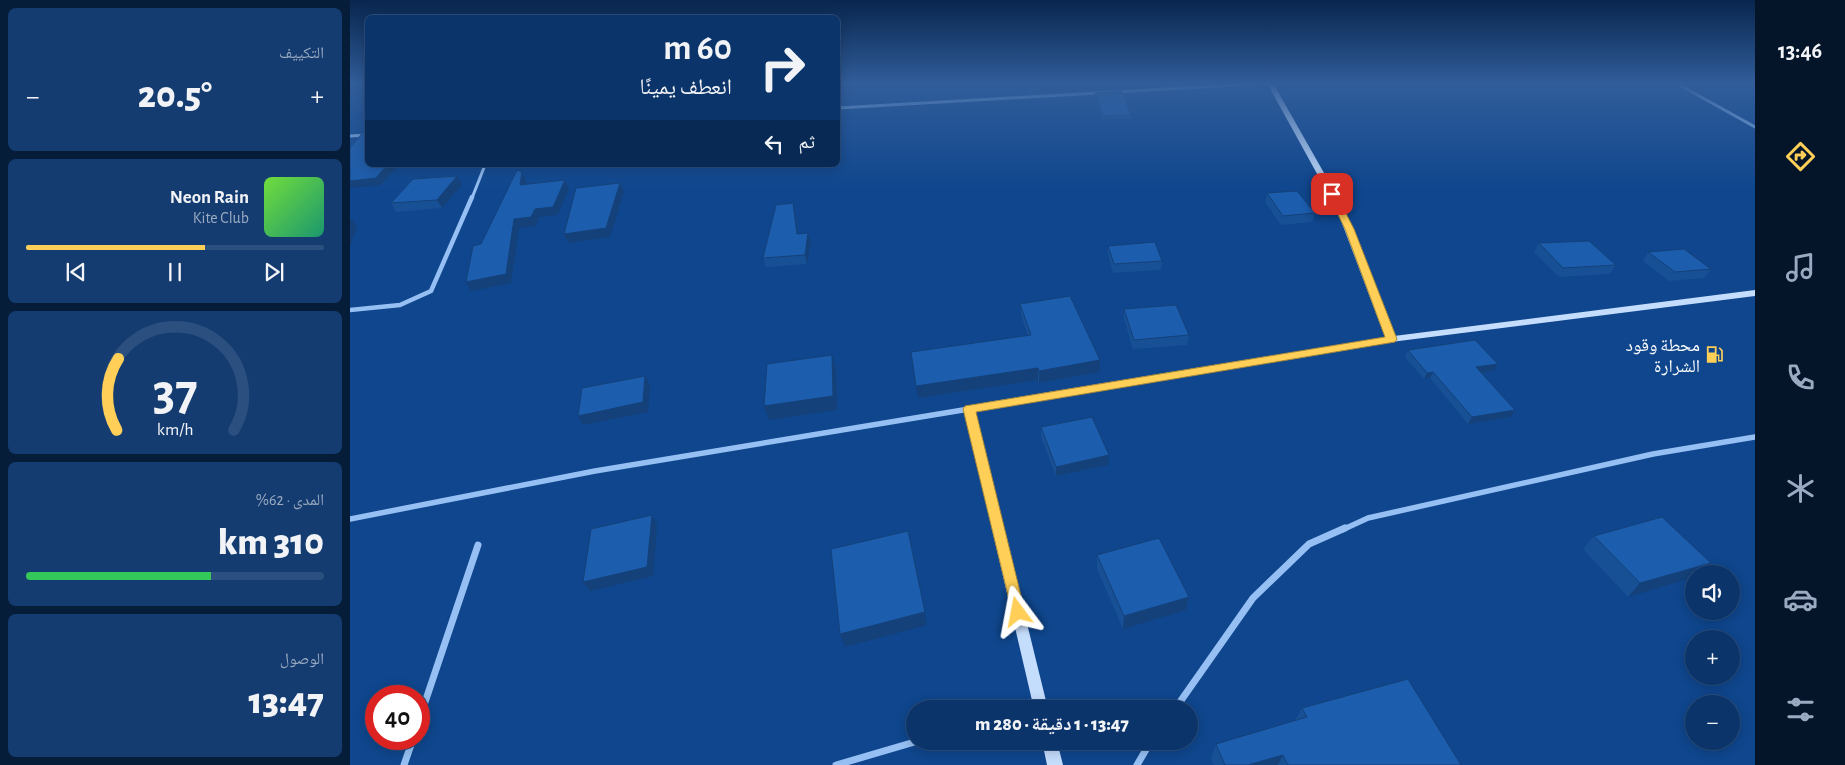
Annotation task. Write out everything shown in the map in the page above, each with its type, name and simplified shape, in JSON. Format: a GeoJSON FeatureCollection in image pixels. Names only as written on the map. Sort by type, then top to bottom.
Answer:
{"type":"FeatureCollection","features":[{"type":"Feature","properties":{"kind":"street"},"geometry":{"type":"LineString","coordinates":[[1290,119],[1341,210],[1391,339]]}},
{"type":"Feature","properties":{"kind":"street"},"geometry":{"type":"LineString","coordinates":[[1740,119],[1755,127]]}},
{"type":"Feature","properties":{"kind":"street"},"geometry":{"type":"LineString","coordinates":[[350,136],[365,135]]}},
{"type":"Feature","properties":{"kind":"street"},"geometry":{"type":"LineString","coordinates":[[350,310],[400,305],[431,291],[459,231],[484,167]]}},
{"type":"Feature","properties":{"kind":"street"},"geometry":{"type":"LineString","coordinates":[[350,519],[595,471],[1391,339],[1755,293]]}},
{"type":"Feature","properties":{"kind":"street"},"geometry":{"type":"LineString","coordinates":[[969,409],[1039,700]]}},
{"type":"Feature","properties":{"kind":"street"},"geometry":{"type":"LineString","coordinates":[[1180,700],[1253,598],[1309,544],[1368,518],[1653,454],[1755,437]]}},
{"type":"Feature","properties":{"kind":"street"},"geometry":{"type":"LineString","coordinates":[[430,687],[478,545]]}},
{"type":"Feature","properties":{"kind":"street"},"geometry":{"type":"LineString","coordinates":[[836,765],[906,745]]}},
{"type":"Feature","properties":{"kind":"street"},"geometry":{"type":"LineString","coordinates":[[404,765],[409,750]]}},
{"type":"Feature","properties":{"kind":"street"},"geometry":{"type":"LineString","coordinates":[[1051,750],[1055,765]]}},
{"type":"Feature","properties":{"kind":"street"},"geometry":{"type":"LineString","coordinates":[[1137,765],[1146,750]]}},
{"type":"Feature","properties":{"kind":"building"},"geometry":{"type":"Polygon","coordinates":[[[365,130],[365,167],[385,167],[376,178],[350,181],[350,148],[365,130]]]}},
{"type":"Feature","properties":{"kind":"building"},"geometry":{"type":"Polygon","coordinates":[[[517,170],[522,172],[520,185],[565,180],[553,207],[535,209],[531,217],[514,219],[506,274],[466,282],[473,246],[481,244],[517,170]]]}},
{"type":"Feature","properties":{"kind":"building"},"geometry":{"type":"Polygon","coordinates":[[[457,176],[437,200],[391,203],[413,179],[457,176]]]}},
{"type":"Feature","properties":{"kind":"building"},"geometry":{"type":"Polygon","coordinates":[[[620,183],[606,228],[564,234],[576,188],[620,183]]]}},
{"type":"Feature","properties":{"kind":"building"},"geometry":{"type":"Polygon","coordinates":[[[1297,191],[1315,213],[1283,216],[1267,193],[1297,191]]]}},
{"type":"Feature","properties":{"kind":"building"},"geometry":{"type":"Polygon","coordinates":[[[793,203],[797,234],[808,233],[805,255],[763,258],[776,205],[793,203]]]}},
{"type":"Feature","properties":{"kind":"building"},"geometry":{"type":"Polygon","coordinates":[[[1589,241],[1616,265],[1563,268],[1539,243],[1589,241]]]}},
{"type":"Feature","properties":{"kind":"building"},"geometry":{"type":"Polygon","coordinates":[[[1155,242],[1162,261],[1114,264],[1108,246],[1155,242]]]}},
{"type":"Feature","properties":{"kind":"building"},"geometry":{"type":"Polygon","coordinates":[[[1684,249],[1711,269],[1675,272],[1648,252],[1684,249]]]}},
{"type":"Feature","properties":{"kind":"building"},"geometry":{"type":"Polygon","coordinates":[[[1070,296],[1100,360],[1039,371],[1038,368],[916,386],[911,352],[1031,335],[1020,304],[1070,296]]]}},
{"type":"Feature","properties":{"kind":"building"},"geometry":{"type":"Polygon","coordinates":[[[1176,305],[1189,335],[1134,340],[1124,309],[1176,305]]]}},
{"type":"Feature","properties":{"kind":"building"},"geometry":{"type":"Polygon","coordinates":[[[1475,340],[1498,364],[1476,367],[1515,410],[1472,417],[1433,372],[1427,373],[1408,350],[1475,340]]]}},
{"type":"Feature","properties":{"kind":"building"},"geometry":{"type":"Polygon","coordinates":[[[832,355],[833,396],[764,406],[767,364],[832,355]]]}},
{"type":"Feature","properties":{"kind":"building"},"geometry":{"type":"Polygon","coordinates":[[[645,376],[643,402],[578,416],[582,388],[645,376]]]}},
{"type":"Feature","properties":{"kind":"building"},"geometry":{"type":"Polygon","coordinates":[[[1092,417],[1109,455],[1056,467],[1041,427],[1092,417]]]}},
{"type":"Feature","properties":{"kind":"building"},"geometry":{"type":"Polygon","coordinates":[[[652,515],[647,567],[583,582],[591,529],[652,515]]]}},
{"type":"Feature","properties":{"kind":"building"},"geometry":{"type":"Polygon","coordinates":[[[1662,517],[1711,563],[1685,565],[1685,570],[1640,583],[1594,536],[1662,517]]]}},
{"type":"Feature","properties":{"kind":"building"},"geometry":{"type":"Polygon","coordinates":[[[908,531],[925,612],[840,634],[831,549],[908,531]]]}},
{"type":"Feature","properties":{"kind":"building"},"geometry":{"type":"Polygon","coordinates":[[[1159,538],[1189,597],[1124,616],[1097,555],[1159,538]]]}},
{"type":"Feature","properties":{"kind":"building"},"geometry":{"type":"Polygon","coordinates":[[[1408,679],[1461,765],[1288,765],[1283,755],[1248,765],[1225,765],[1216,744],[1307,717],[1302,708],[1408,679]]]}},
{"type":"Feature","properties":{"kind":"place","name":"محطة وقود الشرارة"},"geometry":{"type":"Point","coordinates":[1714,355]}},
{"type":"Feature","properties":{"kind":"route"},"geometry":{"type":"LineString","coordinates":[[1018,612],[969,409],[1391,339],[1349,229],[1332,194]]}}]}
